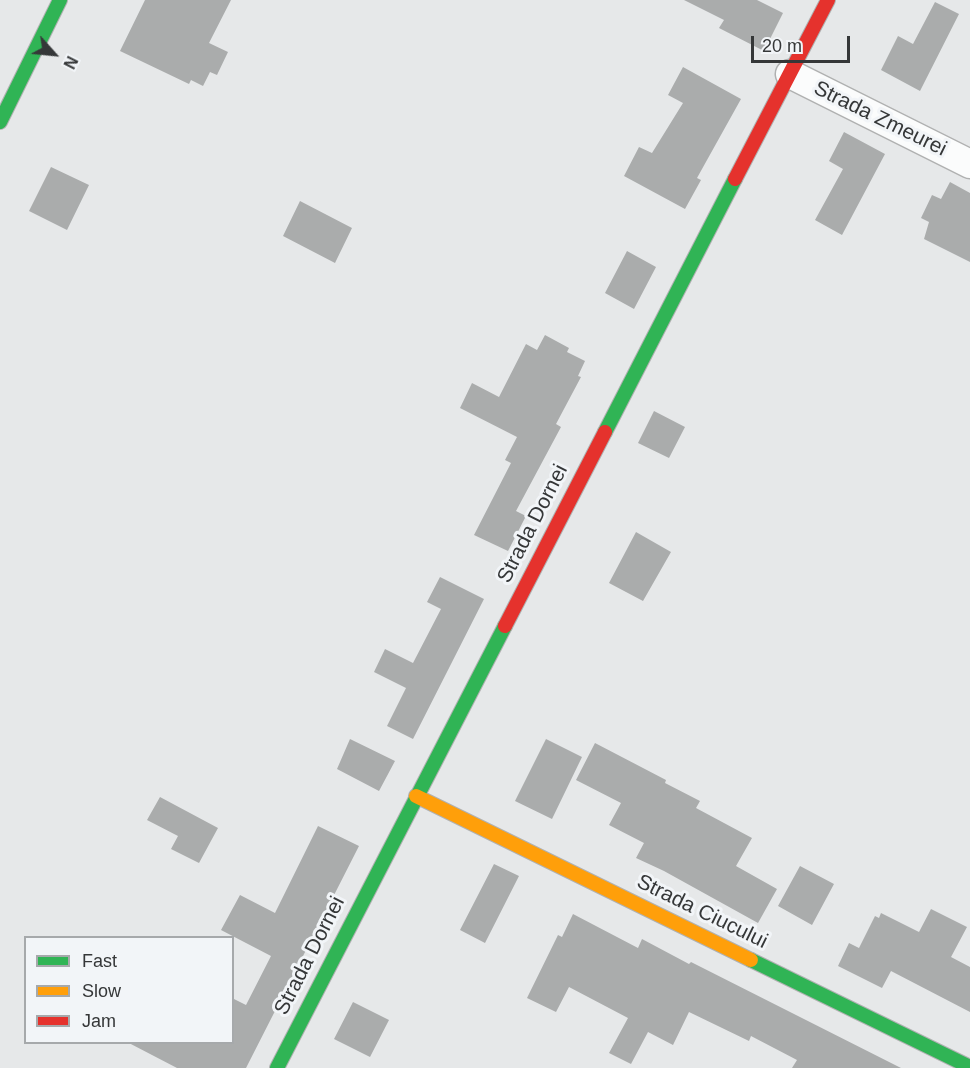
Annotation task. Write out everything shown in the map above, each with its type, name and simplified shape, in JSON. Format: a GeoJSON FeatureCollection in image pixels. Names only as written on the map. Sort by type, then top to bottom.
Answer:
{"type":"FeatureCollection","features":[{"type":"Feature","properties":{"kind":"street"},"geometry":{"type":"LineString","coordinates":[[0,122],[60,0]]}},
{"type":"Feature","properties":{"kind":"street","name":"Strada Dornei"},"geometry":{"type":"LineString","coordinates":[[277,1068],[828,0]]}},
{"type":"Feature","properties":{"kind":"street","name":"Strada Zmeurei"},"geometry":{"type":"LineString","coordinates":[[790,75],[970,164]]}},
{"type":"Feature","properties":{"kind":"street","name":"Strada Ciucului"},"geometry":{"type":"LineString","coordinates":[[416,796],[970,1067]]}},
{"type":"Feature","properties":{"kind":"building"},"geometry":{"type":"Polygon","coordinates":[[[145,0],[231,0],[209,43],[228,52],[217,75],[210,72],[203,86],[191,80],[189,84],[120,51],[145,0]]]}},
{"type":"Feature","properties":{"kind":"building"},"geometry":{"type":"Polygon","coordinates":[[[684,0],[757,0],[783,13],[764,51],[719,28],[724,20],[684,0]]]}},
{"type":"Feature","properties":{"kind":"building"},"geometry":{"type":"Polygon","coordinates":[[[935,2],[959,14],[920,91],[881,70],[898,36],[913,44],[935,2]]]}},
{"type":"Feature","properties":{"kind":"building"},"geometry":{"type":"Polygon","coordinates":[[[683,67],[741,99],[697,178],[701,180],[685,209],[624,176],[639,147],[652,153],[683,103],[668,95],[683,67]]]}},
{"type":"Feature","properties":{"kind":"building"},"geometry":{"type":"Polygon","coordinates":[[[844,132],[885,154],[842,235],[815,220],[843,169],[829,161],[844,132]]]}},
{"type":"Feature","properties":{"kind":"building"},"geometry":{"type":"Polygon","coordinates":[[[51,167],[89,185],[67,230],[29,211],[51,167]]]}},
{"type":"Feature","properties":{"kind":"building"},"geometry":{"type":"Polygon","coordinates":[[[950,182],[970,193],[970,262],[924,239],[929,222],[921,218],[932,195],[941,199],[950,182]]]}},
{"type":"Feature","properties":{"kind":"building"},"geometry":{"type":"Polygon","coordinates":[[[300,201],[352,228],[335,263],[283,236],[300,201]]]}},
{"type":"Feature","properties":{"kind":"building"},"geometry":{"type":"Polygon","coordinates":[[[627,251],[656,267],[634,309],[605,293],[627,251]]]}},
{"type":"Feature","properties":{"kind":"building"},"geometry":{"type":"Polygon","coordinates":[[[545,335],[569,348],[567,352],[585,361],[578,376],[581,377],[556,424],[561,427],[516,511],[526,516],[508,551],[474,535],[511,463],[505,460],[517,437],[460,408],[472,383],[499,397],[526,344],[537,350],[545,335]]]}},
{"type":"Feature","properties":{"kind":"building"},"geometry":{"type":"Polygon","coordinates":[[[654,411],[685,427],[669,458],[638,443],[654,411]]]}},
{"type":"Feature","properties":{"kind":"building"},"geometry":{"type":"Polygon","coordinates":[[[636,532],[671,552],[643,601],[609,583],[636,532]]]}},
{"type":"Feature","properties":{"kind":"building"},"geometry":{"type":"Polygon","coordinates":[[[440,577],[484,599],[413,739],[387,726],[406,688],[374,672],[385,649],[413,663],[441,609],[427,602],[440,577]]]}},
{"type":"Feature","properties":{"kind":"building"},"geometry":{"type":"Polygon","coordinates":[[[350,739],[395,761],[379,791],[337,769],[350,739]]]}},
{"type":"Feature","properties":{"kind":"building"},"geometry":{"type":"Polygon","coordinates":[[[546,739],[582,757],[552,819],[515,801],[546,739]]]}},
{"type":"Feature","properties":{"kind":"building"},"geometry":{"type":"Polygon","coordinates":[[[595,743],[666,780],[665,783],[700,801],[696,808],[752,838],[736,866],[777,889],[758,923],[636,858],[644,843],[609,825],[621,803],[576,780],[595,743]]]}},
{"type":"Feature","properties":{"kind":"building"},"geometry":{"type":"Polygon","coordinates":[[[160,797],[218,828],[199,863],[171,849],[178,836],[147,820],[160,797]]]}},
{"type":"Feature","properties":{"kind":"building"},"geometry":{"type":"Polygon","coordinates":[[[318,826],[359,846],[246,1068],[177,1068],[131,1044],[234,1044],[234,999],[246,1005],[271,956],[221,930],[240,895],[275,913],[318,826]]]}},
{"type":"Feature","properties":{"kind":"building"},"geometry":{"type":"Polygon","coordinates":[[[494,864],[519,876],[485,943],[460,930],[494,864]]]}},
{"type":"Feature","properties":{"kind":"building"},"geometry":{"type":"Polygon","coordinates":[[[800,866],[834,884],[812,925],[778,906],[800,866]]]}},
{"type":"Feature","properties":{"kind":"building"},"geometry":{"type":"Polygon","coordinates":[[[931,909],[967,927],[951,957],[970,967],[970,1012],[891,971],[882,988],[838,966],[849,943],[859,948],[875,916],[879,918],[881,913],[919,932],[931,909]]]}},
{"type":"Feature","properties":{"kind":"building"},"geometry":{"type":"Polygon","coordinates":[[[573,914],[638,948],[642,939],[689,964],[691,962],[901,1068],[792,1068],[797,1060],[751,1036],[749,1041],[689,1012],[673,1045],[648,1032],[631,1064],[609,1053],[628,1018],[569,987],[556,1012],[527,998],[558,935],[562,937],[573,914]]]}},
{"type":"Feature","properties":{"kind":"building"},"geometry":{"type":"Polygon","coordinates":[[[353,1002],[389,1020],[370,1057],[334,1039],[353,1002]]]}},
{"type":"Feature","properties":{"kind":"traffic: fast"},"geometry":{"type":"LineString","coordinates":[[0,122],[60,0]]}},
{"type":"Feature","properties":{"kind":"traffic: fast"},"geometry":{"type":"LineString","coordinates":[[605,432],[735,179]]}},
{"type":"Feature","properties":{"kind":"traffic: fast"},"geometry":{"type":"LineString","coordinates":[[277,1068],[505,626]]}},
{"type":"Feature","properties":{"kind":"traffic: fast"},"geometry":{"type":"LineString","coordinates":[[751,960],[970,1067]]}},
{"type":"Feature","properties":{"kind":"traffic: slow"},"geometry":{"type":"LineString","coordinates":[[416,796],[751,960]]}},
{"type":"Feature","properties":{"kind":"traffic: jam"},"geometry":{"type":"LineString","coordinates":[[735,179],[828,0]]}},
{"type":"Feature","properties":{"kind":"traffic: jam"},"geometry":{"type":"LineString","coordinates":[[505,626],[605,432]]}}]}
